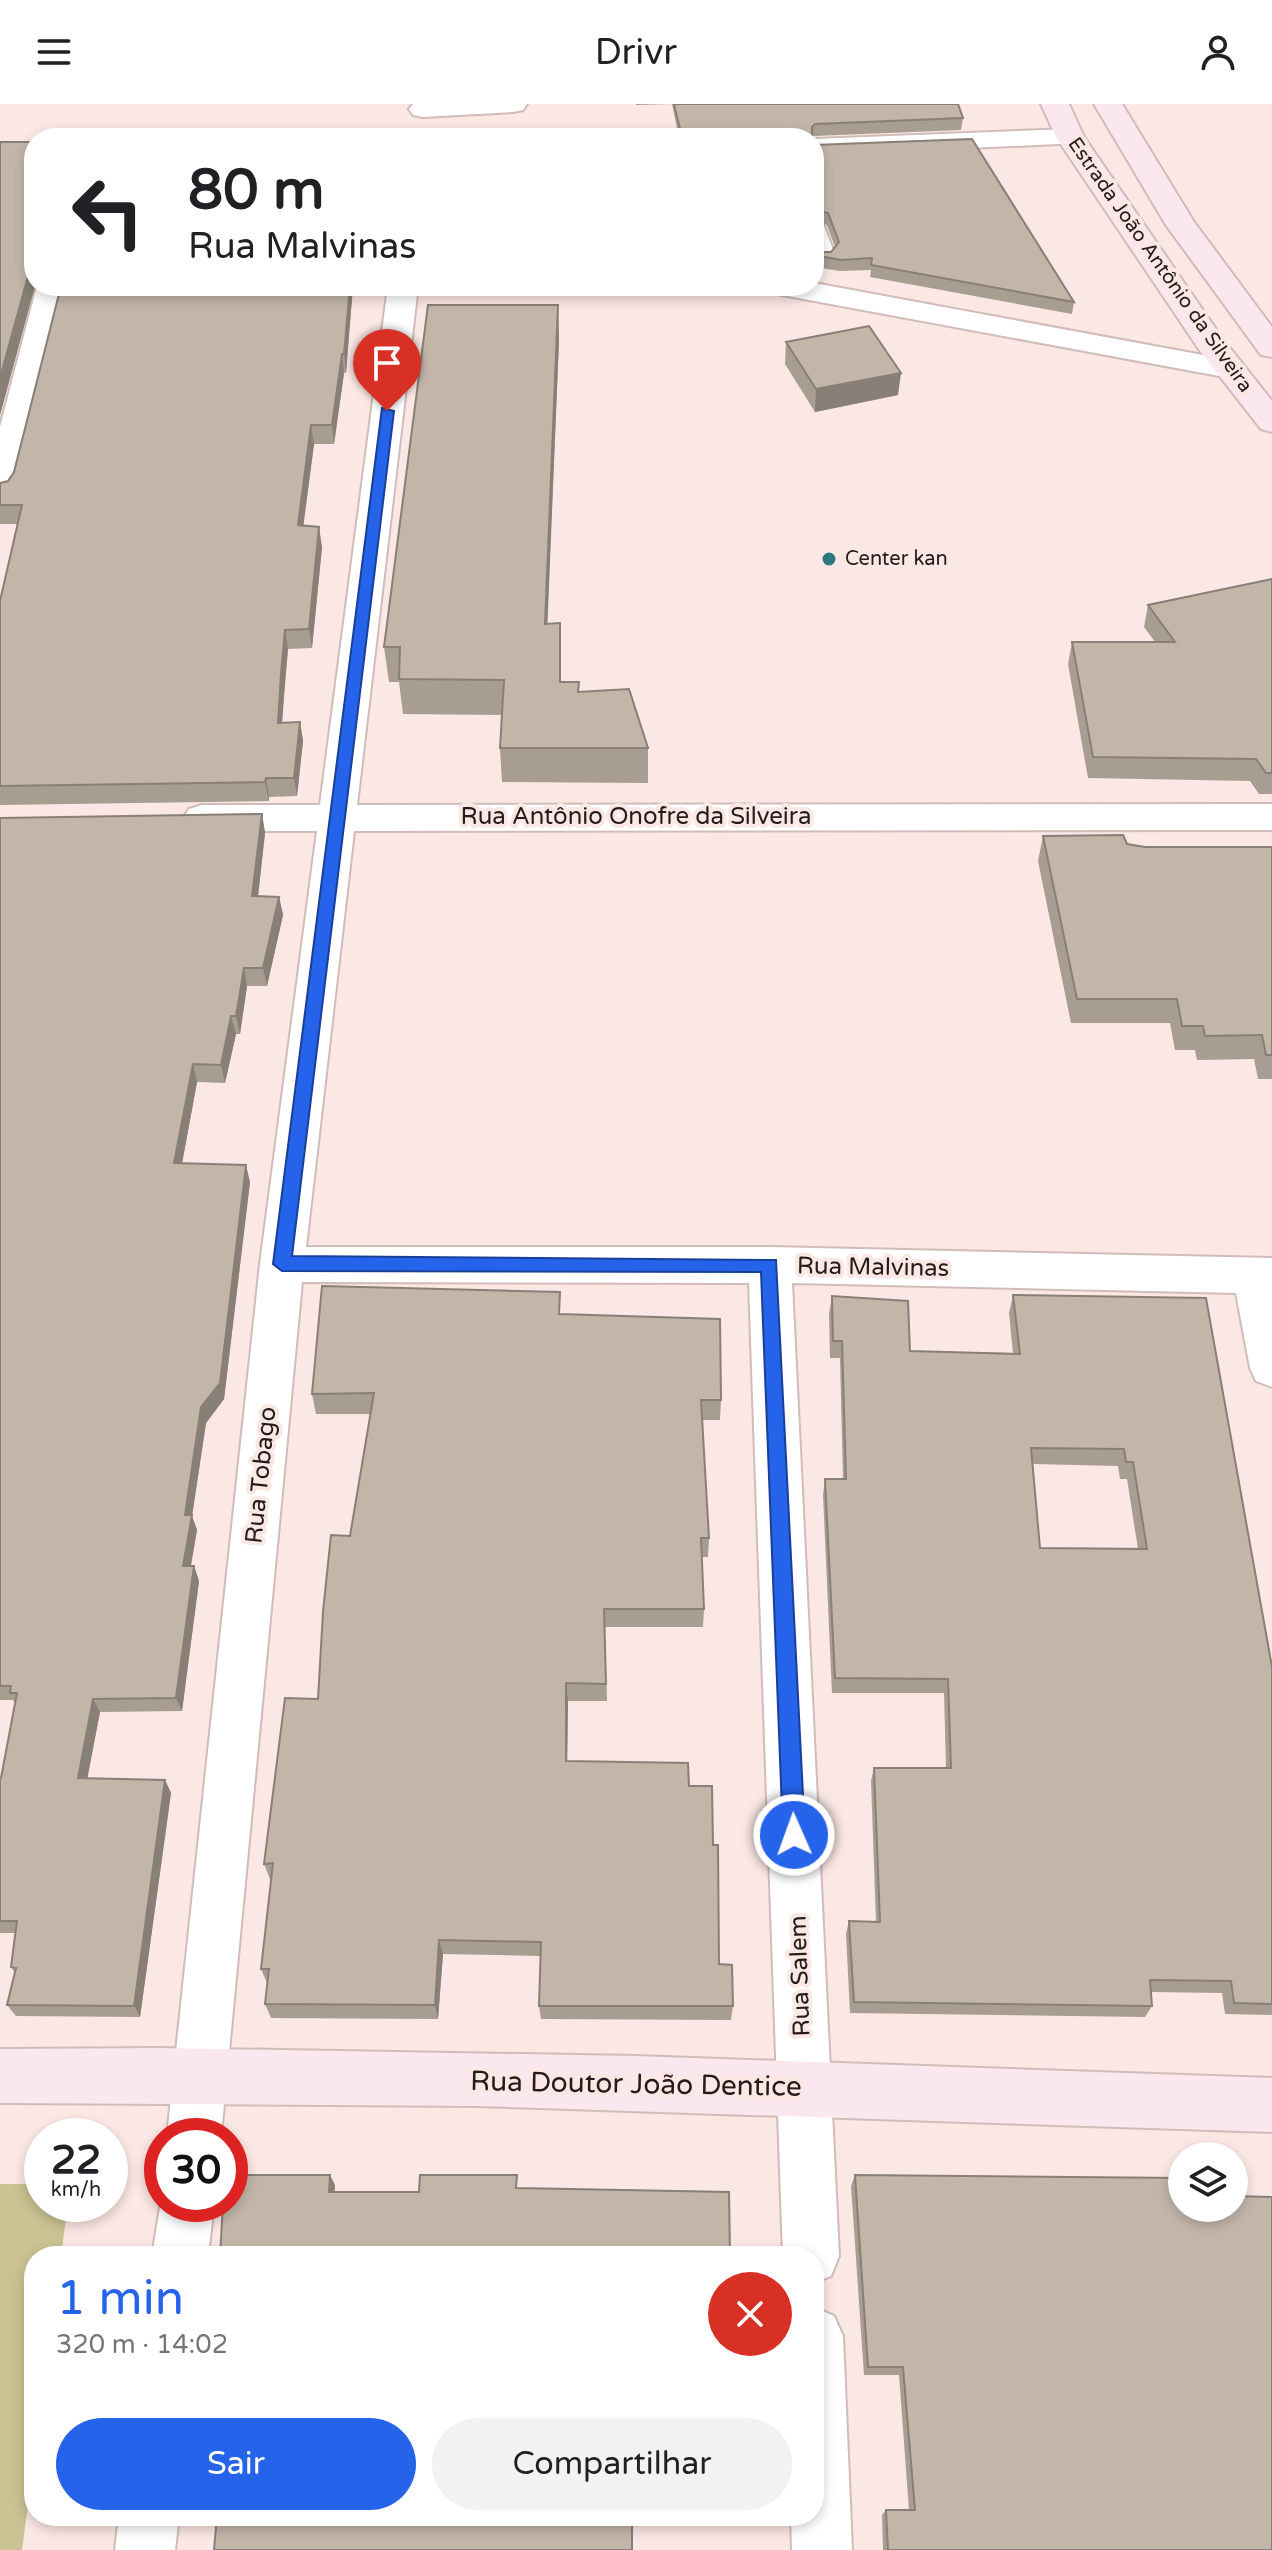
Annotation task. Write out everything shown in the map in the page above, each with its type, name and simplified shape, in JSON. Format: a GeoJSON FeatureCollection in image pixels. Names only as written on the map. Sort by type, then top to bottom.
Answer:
{"type":"FeatureCollection","features":[{"type":"Feature","properties":{"kind":"main road","name":"Estrada João Antônio da Silveira"},"geometry":{"type":"LineString","coordinates":[[1055,104],[1070,137],[1249,382],[1272,422]]}},
{"type":"Feature","properties":{"kind":"main road","name":"Estrada João Antônio da Silveira"},"geometry":{"type":"LineString","coordinates":[[1108,104],[1181,225],[1272,348]]}},
{"type":"Feature","properties":{"kind":"main road","name":"Rua Doutor João Dentice"},"geometry":{"type":"LineString","coordinates":[[0,2076],[201,2073],[805,2088],[1272,2105]]}},
{"type":"Feature","properties":{"kind":"street"},"geometry":{"type":"LineString","coordinates":[[422,128],[423,107],[513,104]]}},
{"type":"Feature","properties":{"kind":"street"},"geometry":{"type":"LineString","coordinates":[[824,147],[1070,137]]}},
{"type":"Feature","properties":{"kind":"street"},"geometry":{"type":"LineString","coordinates":[[824,295],[1249,382]]}},
{"type":"Feature","properties":{"kind":"street"},"geometry":{"type":"LineString","coordinates":[[0,490],[49,296]]}},
{"type":"Feature","properties":{"kind":"street","name":"Rua Tobago"},"geometry":{"type":"LineString","coordinates":[[196,2118],[282,1264],[402,296]]}},
{"type":"Feature","properties":{"kind":"street","name":"Rua Antônio Onofre da Silveira"},"geometry":{"type":"LineString","coordinates":[[176,818],[1272,817]]}},
{"type":"Feature","properties":{"kind":"street","name":"Rua Malvinas"},"geometry":{"type":"LineString","coordinates":[[282,1264],[770,1265],[1264,1276]]}},
{"type":"Feature","properties":{"kind":"street","name":"Rua Salem"},"geometry":{"type":"LineString","coordinates":[[770,1265],[811,2246]]}},
{"type":"Feature","properties":{"kind":"street"},"geometry":{"type":"LineString","coordinates":[[1264,1276],[1272,1368]]}},
{"type":"Feature","properties":{"kind":"street"},"geometry":{"type":"LineString","coordinates":[[181,2246],[184,2222]]}},
{"type":"Feature","properties":{"kind":"street"},"geometry":{"type":"LineString","coordinates":[[145,2550],[148,2526]]}},
{"type":"Feature","properties":{"kind":"street"},"geometry":{"type":"LineString","coordinates":[[821,2526],[822,2550]]}},
{"type":"Feature","properties":{"kind":"shaded area"},"geometry":{"type":"Polygon","coordinates":[[[0,2184],[24,2184],[24,2222],[66,2222],[62,2246],[24,2246],[25,2526],[22,2550],[0,2550],[0,2184]]]}},
{"type":"Feature","properties":{"kind":"building"},"geometry":{"type":"Polygon","coordinates":[[[674,104],[958,104],[963,118],[815,124],[812,128],[680,128],[674,104]]]}},
{"type":"Feature","properties":{"kind":"building"},"geometry":{"type":"Polygon","coordinates":[[[972,139],[1074,302],[871,265],[872,258],[841,260],[824,257],[824,252],[831,252],[839,242],[828,213],[824,212],[824,145],[972,139]]]}},
{"type":"Feature","properties":{"kind":"building"},"geometry":{"type":"Polygon","coordinates":[[[0,142],[24,142],[24,291],[0,378],[0,142]]]}},
{"type":"Feature","properties":{"kind":"building"},"geometry":{"type":"Polygon","coordinates":[[[58,296],[349,296],[344,354],[332,425],[311,425],[298,525],[319,527],[309,629],[285,630],[278,723],[300,722],[294,778],[266,778],[265,782],[0,786],[0,601],[22,505],[0,505],[0,483],[8,481],[14,472],[58,296]]]}},
{"type":"Feature","properties":{"kind":"building"},"geometry":{"type":"Polygon","coordinates":[[[428,305],[558,305],[545,624],[560,623],[560,682],[579,682],[578,692],[629,689],[648,748],[500,748],[504,680],[399,679],[400,647],[384,647],[428,305]]]}},
{"type":"Feature","properties":{"kind":"building"},"geometry":{"type":"Polygon","coordinates":[[[869,326],[901,373],[816,389],[786,342],[869,326]]]}},
{"type":"Feature","properties":{"kind":"building"},"geometry":{"type":"Polygon","coordinates":[[[1272,579],[1272,773],[1266,773],[1256,759],[1093,757],[1072,642],[1175,642],[1148,605],[1272,579]]]}},
{"type":"Feature","properties":{"kind":"building"},"geometry":{"type":"Polygon","coordinates":[[[262,814],[252,896],[279,897],[263,968],[244,968],[236,1016],[231,1016],[221,1065],[193,1064],[174,1163],[246,1165],[220,1383],[201,1407],[185,1515],[192,1515],[183,1566],[194,1566],[176,1698],[93,1699],[78,1778],[165,1780],[134,2006],[7,2005],[16,1968],[11,1967],[17,1921],[0,1921],[0,1778],[17,1693],[10,1693],[11,1686],[0,1686],[0,818],[262,814]]]}},
{"type":"Feature","properties":{"kind":"building"},"geometry":{"type":"Polygon","coordinates":[[[1123,835],[1127,844],[1145,847],[1272,847],[1272,1055],[1266,1055],[1262,1035],[1205,1036],[1203,1026],[1182,1026],[1177,999],[1077,999],[1043,836],[1123,835]]]}},
{"type":"Feature","properties":{"kind":"building"},"geometry":{"type":"Polygon","coordinates":[[[322,1286],[560,1292],[559,1314],[720,1319],[721,1400],[701,1400],[709,1538],[701,1538],[704,1609],[604,1609],[606,1684],[566,1683],[566,1761],[688,1763],[689,1786],[712,1786],[713,1845],[718,1845],[719,1964],[732,1965],[733,2006],[539,2006],[541,1942],[439,1940],[435,2005],[265,2004],[269,1969],[261,1969],[273,1863],[264,1864],[285,1698],[318,1699],[331,1535],[350,1536],[374,1393],[312,1394],[322,1286]]]}},
{"type":"Feature","properties":{"kind":"building"},"geometry":{"type":"Polygon","coordinates":[[[1013,1295],[1206,1298],[1272,1667],[1272,2004],[1234,2003],[1231,1981],[1150,1980],[1152,2006],[854,2002],[849,1921],[880,1922],[874,1768],[951,1768],[948,1679],[835,1678],[825,1479],[846,1479],[842,1341],[833,1341],[832,1296],[908,1301],[910,1351],[1020,1354],[1013,1295]],[[1031,1448],[1040,1548],[1147,1549],[1133,1462],[1126,1462],[1124,1449],[1031,1448]]]}},
{"type":"Feature","properties":{"kind":"building"},"geometry":{"type":"Polygon","coordinates":[[[248,2175],[330,2175],[329,2192],[419,2192],[420,2175],[517,2175],[516,2188],[729,2192],[730,2246],[221,2246],[222,2222],[248,2222],[248,2175]]]}},
{"type":"Feature","properties":{"kind":"building"},"geometry":{"type":"Polygon","coordinates":[[[855,2175],[1168,2178],[1168,2222],[1248,2222],[1248,2196],[1272,2197],[1272,2550],[888,2550],[886,2510],[915,2510],[903,2367],[868,2367],[855,2175]]]}},
{"type":"Feature","properties":{"kind":"building"},"geometry":{"type":"Polygon","coordinates":[[[216,2526],[632,2526],[632,2550],[214,2550],[216,2526]]]}},
{"type":"Feature","properties":{"kind":"place","name":"Center kan"},"geometry":{"type":"Point","coordinates":[829,559]}},
{"type":"Feature","properties":{"kind":"route"},"geometry":{"type":"LineString","coordinates":[[387,411],[282,1264],[770,1265],[794,1835]]}}]}
